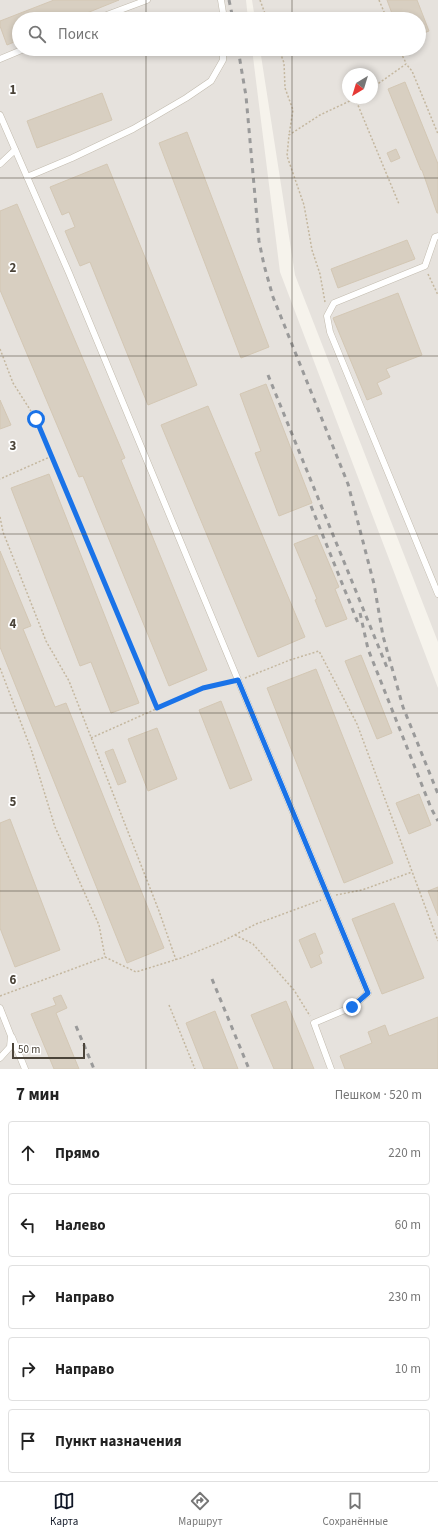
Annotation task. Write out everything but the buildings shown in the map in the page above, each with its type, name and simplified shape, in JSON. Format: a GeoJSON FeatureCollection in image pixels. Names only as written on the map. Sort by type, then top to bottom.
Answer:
{"type":"FeatureCollection","features":[{"type":"Feature","properties":{"kind":"lane"},"geometry":{"type":"LineString","coordinates":[[115,12],[147,0]]}},
{"type":"Feature","properties":{"kind":"lane"},"geometry":{"type":"LineString","coordinates":[[221,0],[223,12]]}},
{"type":"Feature","properties":{"kind":"lane"},"geometry":{"type":"LineString","coordinates":[[0,59],[12,54]]}},
{"type":"Feature","properties":{"kind":"lane"},"geometry":{"type":"LineString","coordinates":[[27,177],[72,158],[133,129],[186,98],[211,81],[223,60],[223,56]]}},
{"type":"Feature","properties":{"kind":"lane"},"geometry":{"type":"LineString","coordinates":[[0,115],[75,288],[368,993],[352,1007],[314,1023],[331,1069]]}},
{"type":"Feature","properties":{"kind":"lane"},"geometry":{"type":"LineString","coordinates":[[0,164],[15,150]]}},
{"type":"Feature","properties":{"kind":"lane"},"geometry":{"type":"LineString","coordinates":[[438,236],[435,237],[425,266],[334,303],[327,316],[330,332],[438,594]]}},
{"type":"Feature","properties":{"kind":"lane"},"geometry":{"type":"LineString","coordinates":[[0,1008],[25,1069]]}},
{"type":"Feature","properties":{"kind":"lane"},"geometry":{"type":"LineString","coordinates":[[0,1058],[10,1047],[11,1036]]}},
{"type":"Feature","properties":{"kind":"path"},"geometry":{"type":"LineString","coordinates":[[260,0],[264,12]]}},
{"type":"Feature","properties":{"kind":"path"},"geometry":{"type":"LineString","coordinates":[[379,0],[384,12]]}},
{"type":"Feature","properties":{"kind":"path"},"geometry":{"type":"LineString","coordinates":[[282,56],[284,62],[285,88],[293,110],[288,134],[287,156],[304,205],[312,250],[320,274],[325,302]]}},
{"type":"Feature","properties":{"kind":"path"},"geometry":{"type":"LineString","coordinates":[[402,56],[406,64],[412,71],[438,134]]}},
{"type":"Feature","properties":{"kind":"path"},"geometry":{"type":"LineString","coordinates":[[378,84],[406,64]]}},
{"type":"Feature","properties":{"kind":"path"},"geometry":{"type":"LineString","coordinates":[[288,134],[320,115],[343,104]]}},
{"type":"Feature","properties":{"kind":"path"},"geometry":{"type":"LineString","coordinates":[[358,104],[400,204]]}},
{"type":"Feature","properties":{"kind":"path"},"geometry":{"type":"LineString","coordinates":[[425,266],[438,295]]}},
{"type":"Feature","properties":{"kind":"path"},"geometry":{"type":"LineString","coordinates":[[0,349],[13,383],[36,419],[157,708]]}},
{"type":"Feature","properties":{"kind":"path"},"geometry":{"type":"LineString","coordinates":[[0,479],[52,456]]}},
{"type":"Feature","properties":{"kind":"path"},"geometry":{"type":"LineString","coordinates":[[0,517],[3,532],[46,641],[69,681],[159,910],[176,960]]}},
{"type":"Feature","properties":{"kind":"path"},"geometry":{"type":"LineString","coordinates":[[91,738],[203,688],[238,680],[290,660],[319,651],[357,724],[438,941]]}},
{"type":"Feature","properties":{"kind":"path"},"geometry":{"type":"LineString","coordinates":[[0,668],[31,749],[55,827],[99,925],[105,957]]}},
{"type":"Feature","properties":{"kind":"path"},"geometry":{"type":"LineString","coordinates":[[0,996],[105,957],[136,972],[176,960],[223,941],[256,924],[328,897],[362,890],[412,872]]}},
{"type":"Feature","properties":{"kind":"path"},"geometry":{"type":"LineString","coordinates":[[235,935],[253,944],[294,990],[314,1023]]}},
{"type":"Feature","properties":{"kind":"path"},"geometry":{"type":"LineString","coordinates":[[169,1005],[195,1069]]}},
{"type":"Feature","properties":{"kind":"shaded area"},"geometry":{"type":"Polygon","coordinates":[[[0,0],[246,0],[247,12],[12,12],[12,56],[253,56],[280,272],[438,688],[438,1069],[0,1069],[0,0]]]}},
{"type":"Feature","properties":{"kind":"shaded area"},"geometry":{"type":"Polygon","coordinates":[[[252,0],[438,0],[438,642],[295,275],[261,56],[426,56],[426,12],[254,12],[252,0]]]}},
{"type":"Feature","properties":{"kind":"railway"},"geometry":{"type":"LineString","coordinates":[[229,0],[232,12]]}},
{"type":"Feature","properties":{"kind":"railway"},"geometry":{"type":"LineString","coordinates":[[239,56],[246,96],[259,241],[264,265],[273,297],[348,484],[374,584],[383,636],[403,707],[438,794]]}},
{"type":"Feature","properties":{"kind":"railway"},"geometry":{"type":"LineString","coordinates":[[268,375],[388,670]]}},
{"type":"Feature","properties":{"kind":"railway"},"geometry":{"type":"LineString","coordinates":[[311,506],[358,623]]}},
{"type":"Feature","properties":{"kind":"railway"},"geometry":{"type":"LineString","coordinates":[[360,613],[368,649],[431,808],[438,821]]}},
{"type":"Feature","properties":{"kind":"railway"},"geometry":{"type":"LineString","coordinates":[[212,979],[249,1069]]}},
{"type":"Feature","properties":{"kind":"railway"},"geometry":{"type":"LineString","coordinates":[[76,1026],[94,1069]]}},
{"type":"Feature","properties":{"kind":"route"},"geometry":{"type":"LineString","coordinates":[[36,419],[157,708],[203,688],[238,680],[368,993],[352,1007]]}}]}
